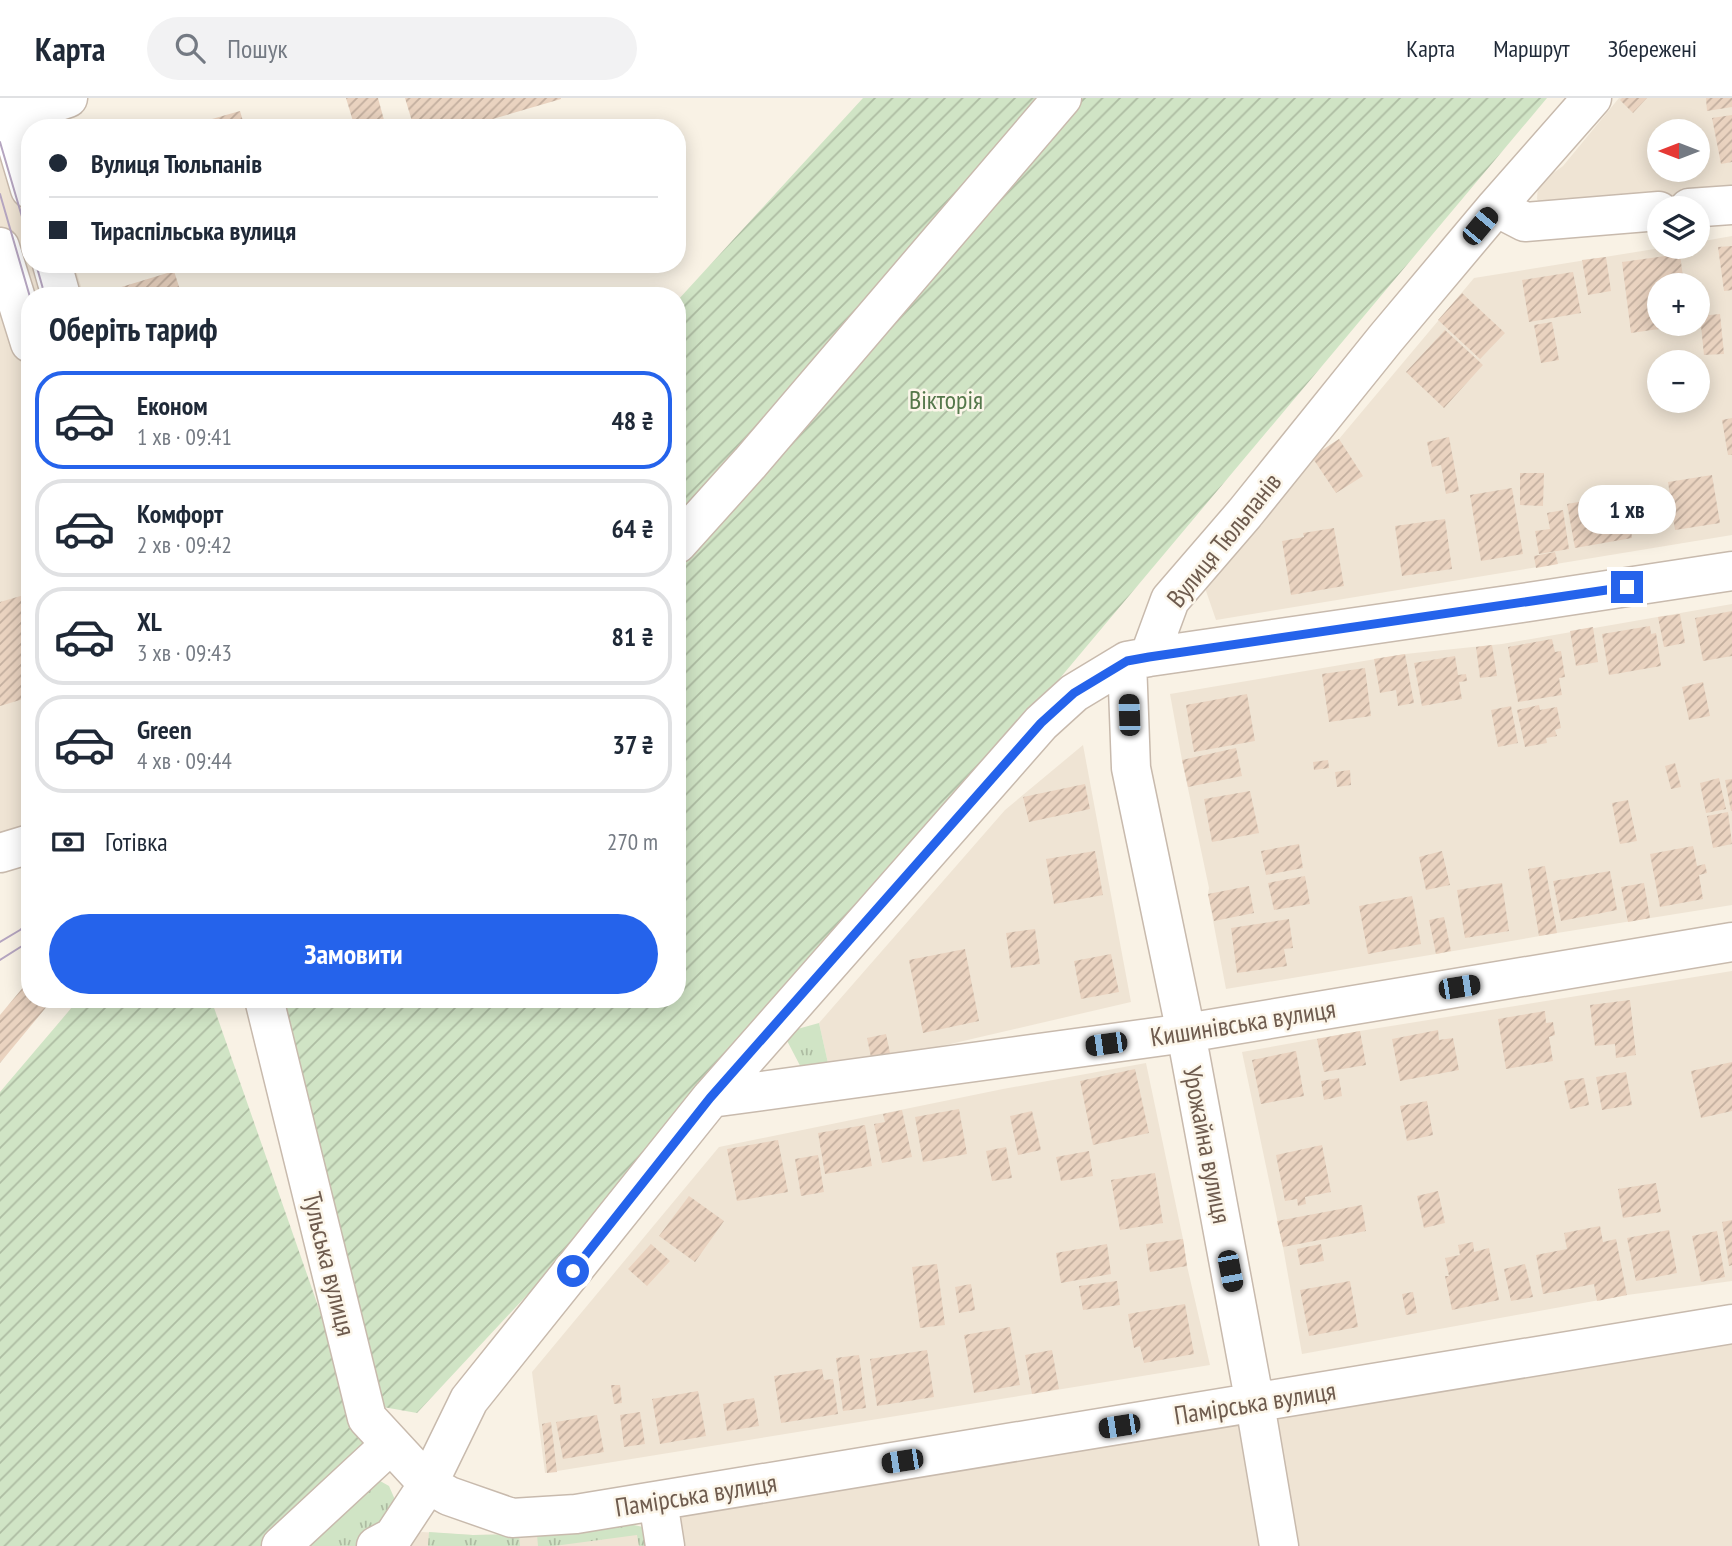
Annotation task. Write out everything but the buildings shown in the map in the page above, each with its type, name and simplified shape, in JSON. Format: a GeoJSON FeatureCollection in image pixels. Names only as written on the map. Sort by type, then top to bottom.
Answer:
{"type":"FeatureCollection","features":[{"type":"Feature","properties":{"kind":"street"},"geometry":{"type":"LineString","coordinates":[[21,163],[4,112],[68,98]]}},
{"type":"Feature","properties":{"kind":"street"},"geometry":{"type":"LineString","coordinates":[[686,534],[1062,98]]}},
{"type":"Feature","properties":{"kind":"street","name":"Вулиця Тюльпанів"},"geometry":{"type":"LineString","coordinates":[[1138,659],[1170,600],[1245,513],[1496,207],[1592,98]]}},
{"type":"Feature","properties":{"kind":"street"},"geometry":{"type":"LineString","coordinates":[[1710,207],[1732,205]]}},
{"type":"Feature","properties":{"kind":"street"},"geometry":{"type":"LineString","coordinates":[[1496,207],[1525,222],[1647,212]]}},
{"type":"Feature","properties":{"kind":"street"},"geometry":{"type":"LineString","coordinates":[[0,247],[21,314]]}},
{"type":"Feature","properties":{"kind":"street"},"geometry":{"type":"LineString","coordinates":[[376,1546],[393,1537],[438,1490],[469,1400],[710,1098],[1041,723],[1074,693],[1138,659],[1732,571]]}},
{"type":"Feature","properties":{"kind":"street","name":"Урожайна вулиця"},"geometry":{"type":"LineString","coordinates":[[1138,659],[1131,768],[1186,1033],[1279,1546]]}},
{"type":"Feature","properties":{"kind":"street"},"geometry":{"type":"LineString","coordinates":[[0,853],[21,847]]}},
{"type":"Feature","properties":{"kind":"street","name":"Кишинівська вулиця"},"geometry":{"type":"LineString","coordinates":[[710,1098],[1186,1033],[1732,942]]}},
{"type":"Feature","properties":{"kind":"street","name":"Тульська вулиця"},"geometry":{"type":"LineString","coordinates":[[269,1008],[367,1418],[438,1490]]}},
{"type":"Feature","properties":{"kind":"street","name":"Памірська вулиця"},"geometry":{"type":"LineString","coordinates":[[438,1490],[512,1518],[576,1514],[1732,1324]]}},
{"type":"Feature","properties":{"kind":"street"},"geometry":{"type":"LineString","coordinates":[[281,1546],[391,1444]]}},
{"type":"Feature","properties":{"kind":"street"},"geometry":{"type":"LineString","coordinates":[[658,1501],[665,1546]]}},
{"type":"Feature","properties":{"kind":"shaded area"},"geometry":{"type":"Polygon","coordinates":[[[0,98],[21,119],[21,273],[77,273],[81,287],[21,287],[21,828],[0,834],[0,98]]]}},
{"type":"Feature","properties":{"kind":"shaded area"},"geometry":{"type":"Polygon","coordinates":[[[1619,98],[1732,98],[1732,198],[1647,196],[1647,202],[1542,207],[1537,199],[1538,184],[1563,166],[1619,98]]]}},
{"type":"Feature","properties":{"kind":"shaded area"},"geometry":{"type":"Polygon","coordinates":[[[1732,236],[1732,535],[1216,620],[1205,588],[1312,457],[1339,439],[1474,278],[1647,250],[1647,259],[1710,259],[1710,240],[1732,236]]]}},
{"type":"Feature","properties":{"kind":"shaded area"},"geometry":{"type":"Polygon","coordinates":[[[1732,604],[1732,905],[1226,989],[1209,888],[1170,694],[1405,654],[1502,644],[1732,604]]]}},
{"type":"Feature","properties":{"kind":"shaded area"},"geometry":{"type":"Polygon","coordinates":[[[1083,745],[1131,1002],[830,1072],[819,1023],[1005,810],[1083,745]]]}},
{"type":"Feature","properties":{"kind":"shaded area"},"geometry":{"type":"Polygon","coordinates":[[[1732,971],[1732,1281],[1627,1295],[1302,1354],[1283,1247],[1242,1052],[1732,971]]]}},
{"type":"Feature","properties":{"kind":"shaded area"},"geometry":{"type":"Polygon","coordinates":[[[1146,1063],[1210,1365],[545,1473],[532,1372],[719,1147],[1146,1063]]]}},
{"type":"Feature","properties":{"kind":"shaded area"},"geometry":{"type":"Polygon","coordinates":[[[1732,1336],[1732,1546],[658,1546],[652,1516],[1732,1336]]]}},
{"type":"Feature","properties":{"kind":"shaded area"},"geometry":{"type":"Polygon","coordinates":[[[625,1523],[653,1546],[392,1546],[422,1532],[519,1534],[625,1523]]]}},
{"type":"Feature","properties":{"kind":"green space","name":"Вікторія"},"geometry":{"type":"Polygon","coordinates":[[[863,98],[1547,98],[678,1133],[417,1413],[383,1407],[275,1008],[686,1008],[686,291],[863,98]]]}},
{"type":"Feature","properties":{"kind":"green space"},"geometry":{"type":"Polygon","coordinates":[[[71,1008],[214,1008],[378,1478],[315,1546],[0,1546],[0,1092],[71,1008]]]}},
{"type":"Feature","properties":{"kind":"green space"},"geometry":{"type":"Polygon","coordinates":[[[819,1023],[830,1072],[807,1079],[783,1033],[819,1023]]]}},
{"type":"Feature","properties":{"kind":"green space"},"geometry":{"type":"Polygon","coordinates":[[[366,1473],[389,1486],[399,1509],[366,1546],[288,1546],[366,1473]]]}},
{"type":"Feature","properties":{"kind":"green space"},"geometry":{"type":"Polygon","coordinates":[[[625,1523],[643,1527],[653,1546],[639,1546],[637,1535],[538,1546],[537,1535],[625,1523]]]}},
{"type":"Feature","properties":{"kind":"green space"},"geometry":{"type":"Polygon","coordinates":[[[429,1532],[519,1534],[520,1546],[428,1546],[429,1532]]]}},
{"type":"Feature","properties":{"kind":"tram line"},"geometry":{"type":"LineString","coordinates":[[0,142],[21,213]]}},
{"type":"Feature","properties":{"kind":"tram line"},"geometry":{"type":"LineString","coordinates":[[0,194],[21,266]]}},
{"type":"Feature","properties":{"kind":"tram line"},"geometry":{"type":"LineString","coordinates":[[23,273],[27,287]]}},
{"type":"Feature","properties":{"kind":"tram line"},"geometry":{"type":"LineString","coordinates":[[39,273],[42,287]]}},
{"type":"Feature","properties":{"kind":"tram line"},"geometry":{"type":"LineString","coordinates":[[0,942],[21,929]]}},
{"type":"Feature","properties":{"kind":"tram line"},"geometry":{"type":"LineString","coordinates":[[0,960],[21,947]]}},
{"type":"Feature","properties":{"kind":"route"},"geometry":{"type":"LineString","coordinates":[[573,1271],[710,1098],[1041,723],[1074,693],[1127,661],[1627,587]]}}]}
